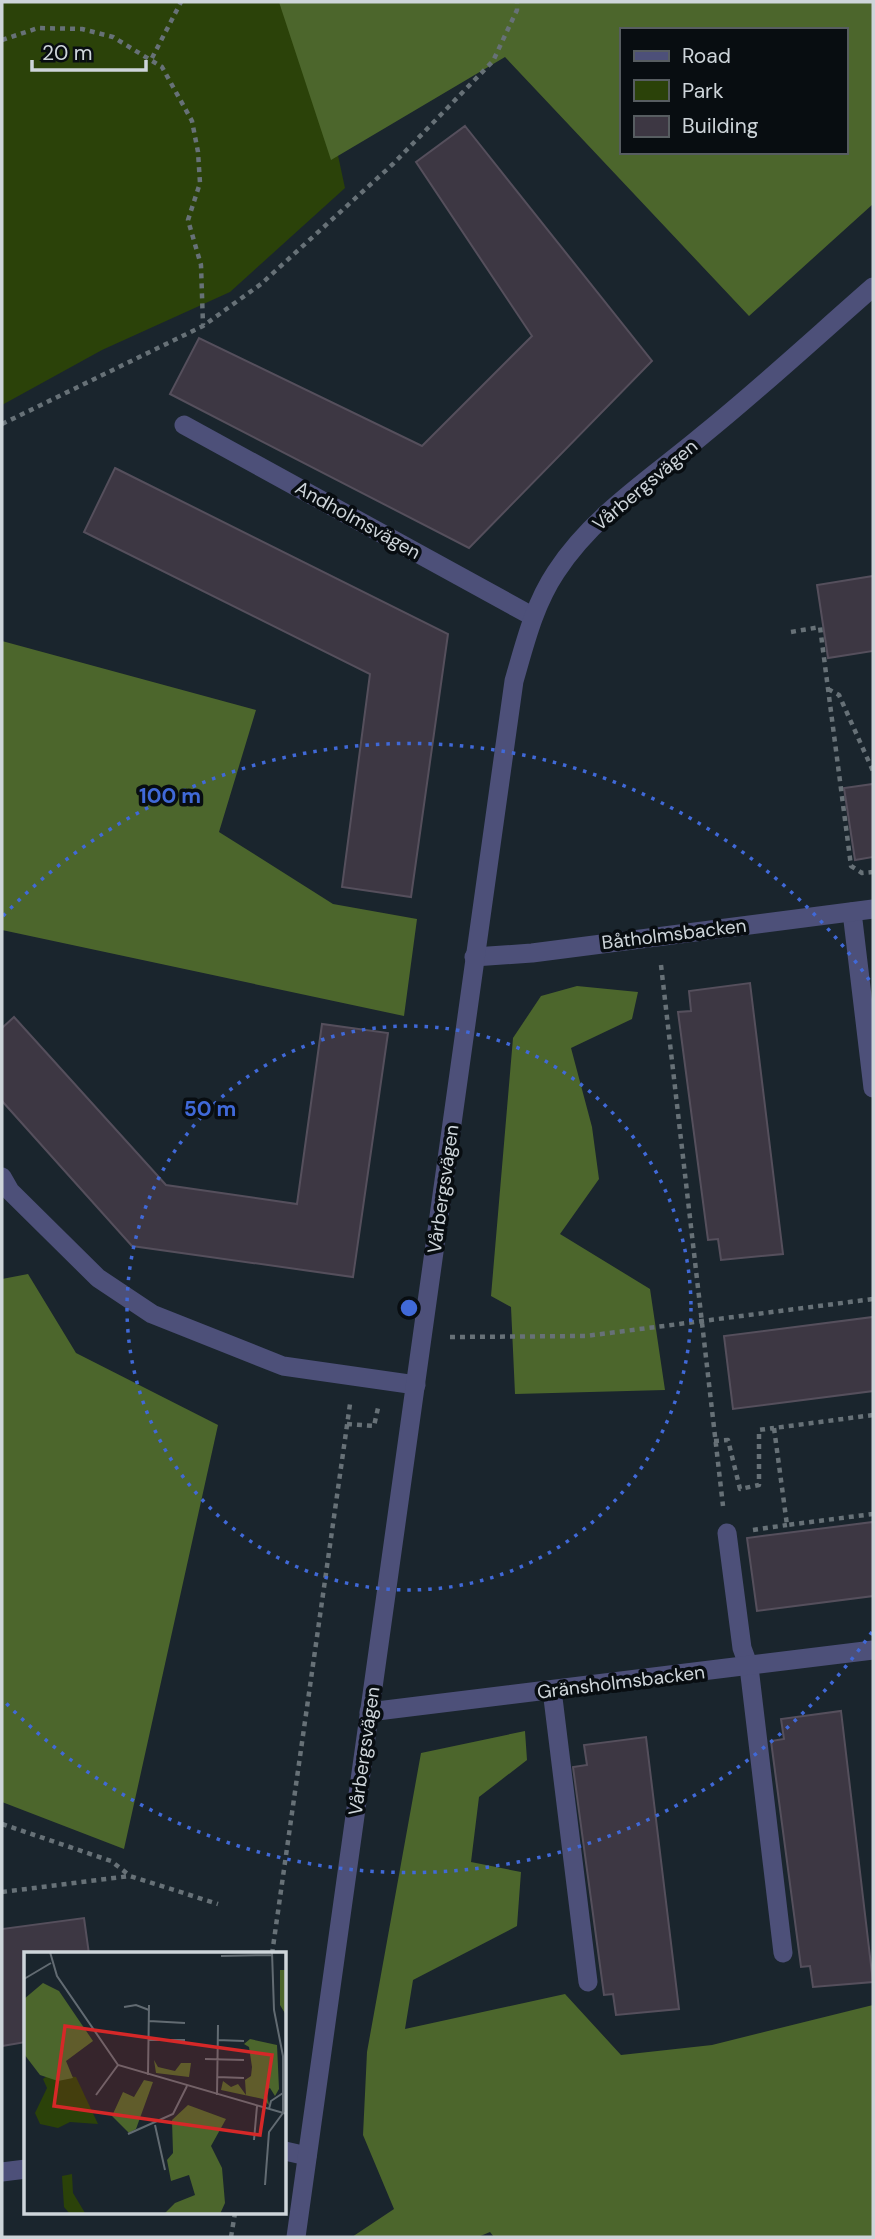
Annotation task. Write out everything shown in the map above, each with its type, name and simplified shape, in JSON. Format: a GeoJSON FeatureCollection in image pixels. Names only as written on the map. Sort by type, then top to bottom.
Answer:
{"type":"FeatureCollection","features":[{"type":"Feature","properties":{"kind":"street","name":"Vårbergsvägen"},"geometry":{"type":"LineString","coordinates":[[296,2237],[514,681],[532,616],[556,571],[591,529],[646,479],[704,435],[873,287]]}},
{"type":"Feature","properties":{"kind":"street","name":"Andholmsvägen"},"geometry":{"type":"LineString","coordinates":[[184,425],[532,616]]}},
{"type":"Feature","properties":{"kind":"street","name":"Båtholmsbacken"},"geometry":{"type":"LineString","coordinates":[[474,957],[531,953],[873,909]]}},
{"type":"Feature","properties":{"kind":"street"},"geometry":{"type":"LineString","coordinates":[[852,912],[873,1088]]}},
{"type":"Feature","properties":{"kind":"street"},"geometry":{"type":"LineString","coordinates":[[2,1177],[10,1191],[98,1278],[152,1314],[283,1366],[416,1385]]}},
{"type":"Feature","properties":{"kind":"street"},"geometry":{"type":"LineString","coordinates":[[727,1533],[742,1648],[749,1667],[783,1953]]}},
{"type":"Feature","properties":{"kind":"street","name":"Gränsholmsbacken"},"geometry":{"type":"LineString","coordinates":[[369,1712],[873,1650]]}},
{"type":"Feature","properties":{"kind":"street"},"geometry":{"type":"LineString","coordinates":[[552,1690],[588,1982]]}},
{"type":"Feature","properties":{"kind":"street"},"geometry":{"type":"LineString","coordinates":[[287,2151],[307,2156]]}},
{"type":"Feature","properties":{"kind":"street"},"geometry":{"type":"LineString","coordinates":[[2,2172],[24,2169]]}},
{"type":"Feature","properties":{"kind":"path"},"geometry":{"type":"LineString","coordinates":[[152,58],[181,2]]}},
{"type":"Feature","properties":{"kind":"path"},"geometry":{"type":"LineString","coordinates":[[2,424],[203,326],[261,284],[411,146],[492,61],[516,10],[517,2]]}},
{"type":"Feature","properties":{"kind":"path"},"geometry":{"type":"LineString","coordinates":[[2,40],[38,28],[82,29],[113,37],[152,58],[172,82],[192,121],[198,152],[200,183],[188,220],[201,265],[203,326]]}},
{"type":"Feature","properties":{"kind":"path"},"geometry":{"type":"LineString","coordinates":[[791,632],[820,627],[851,866],[862,873],[873,872]]}},
{"type":"Feature","properties":{"kind":"path"},"geometry":{"type":"LineString","coordinates":[[828,689],[839,695],[873,771]]}},
{"type":"Feature","properties":{"kind":"path"},"geometry":{"type":"LineString","coordinates":[[658,936],[703,1320],[714,1440],[727,1533]]}},
{"type":"Feature","properties":{"kind":"path"},"geometry":{"type":"LineString","coordinates":[[423,1334],[466,1339],[586,1336],[873,1299]]}},
{"type":"Feature","properties":{"kind":"path"},"geometry":{"type":"LineString","coordinates":[[272,1952],[353,1376]]}},
{"type":"Feature","properties":{"kind":"path"},"geometry":{"type":"LineString","coordinates":[[714,1440],[728,1440],[740,1489],[759,1485],[759,1430],[873,1415]]}},
{"type":"Feature","properties":{"kind":"path"},"geometry":{"type":"LineString","coordinates":[[774,1428],[787,1525],[873,1514]]}},
{"type":"Feature","properties":{"kind":"path"},"geometry":{"type":"LineString","coordinates":[[2,1824],[111,1861],[130,1876],[218,1904]]}},
{"type":"Feature","properties":{"kind":"path"},"geometry":{"type":"LineString","coordinates":[[2,1892],[130,1876]]}},
{"type":"Feature","properties":{"kind":"path"},"geometry":{"type":"LineString","coordinates":[[231,2237],[235,2214]]}},
{"type":"Feature","properties":{"kind":"green space"},"geometry":{"type":"Polygon","coordinates":[[[2,2],[325,2],[328,109],[345,188],[230,292],[102,350],[2,405],[2,2]]]}},
{"type":"Feature","properties":{"kind":"green space"},"geometry":{"type":"Polygon","coordinates":[[[279,2],[873,2],[873,204],[749,316],[505,57],[331,160],[279,2]]]}},
{"type":"Feature","properties":{"kind":"green space"},"geometry":{"type":"Polygon","coordinates":[[[2,641],[256,710],[219,832],[333,904],[417,919],[404,1016],[2,930],[2,641]]]}},
{"type":"Feature","properties":{"kind":"green space"},"geometry":{"type":"Polygon","coordinates":[[[577,986],[638,992],[632,1019],[571,1048],[592,1127],[599,1179],[560,1234],[650,1289],[665,1390],[515,1394],[511,1307],[491,1296],[513,1038],[541,996],[577,986]]]}},
{"type":"Feature","properties":{"kind":"green space"},"geometry":{"type":"Polygon","coordinates":[[[28,1274],[76,1353],[218,1425],[124,1849],[2,1802],[2,1279],[28,1274]]]}},
{"type":"Feature","properties":{"kind":"green space"},"geometry":{"type":"Polygon","coordinates":[[[525,1731],[527,1760],[479,1797],[471,1862],[521,1872],[517,1926],[413,1980],[405,2029],[565,1994],[621,2055],[712,2045],[873,2005],[873,2237],[494,2237],[490,2232],[478,2237],[352,2237],[394,2209],[363,2135],[367,2052],[421,1753],[525,1731]]]}},
{"type":"Feature","properties":{"kind":"building"},"geometry":{"type":"Polygon","coordinates":[[[465,126],[652,361],[469,548],[170,394],[199,338],[422,446],[532,336],[416,162],[465,126]]]}},
{"type":"Feature","properties":{"kind":"building"},"geometry":{"type":"Polygon","coordinates":[[[115,468],[448,634],[411,897],[342,887],[370,674],[84,532],[115,468]]]}},
{"type":"Feature","properties":{"kind":"building"},"geometry":{"type":"Polygon","coordinates":[[[873,576],[873,651],[828,658],[817,585],[873,576]]]}},
{"type":"Feature","properties":{"kind":"building"},"geometry":{"type":"Polygon","coordinates":[[[873,784],[873,857],[855,860],[844,788],[873,784]]]}},
{"type":"Feature","properties":{"kind":"building"},"geometry":{"type":"Polygon","coordinates":[[[750,983],[783,1254],[721,1260],[718,1239],[708,1240],[678,1012],[691,1011],[689,991],[750,983]]]}},
{"type":"Feature","properties":{"kind":"building"},"geometry":{"type":"Polygon","coordinates":[[[14,1017],[166,1185],[297,1204],[322,1024],[388,1033],[353,1277],[132,1246],[2,1101],[2,1028],[14,1017]]]}},
{"type":"Feature","properties":{"kind":"building"},"geometry":{"type":"Polygon","coordinates":[[[873,1317],[873,1391],[733,1409],[724,1336],[873,1317]]]}},
{"type":"Feature","properties":{"kind":"building"},"geometry":{"type":"Polygon","coordinates":[[[873,1522],[873,1596],[757,1611],[747,1538],[873,1522]]]}},
{"type":"Feature","properties":{"kind":"building"},"geometry":{"type":"Polygon","coordinates":[[[841,1711],[873,1982],[813,1987],[810,1966],[801,1967],[771,1741],[784,1739],[781,1719],[841,1711]]]}},
{"type":"Feature","properties":{"kind":"building"},"geometry":{"type":"Polygon","coordinates":[[[646,1737],[679,2009],[616,2015],[613,1994],[604,1995],[573,1767],[587,1765],[584,1745],[646,1737]]]}},
{"type":"Feature","properties":{"kind":"building"},"geometry":{"type":"Polygon","coordinates":[[[84,1918],[89,1952],[24,1952],[24,2042],[2,2046],[2,1929],[84,1918]]]}}]}
